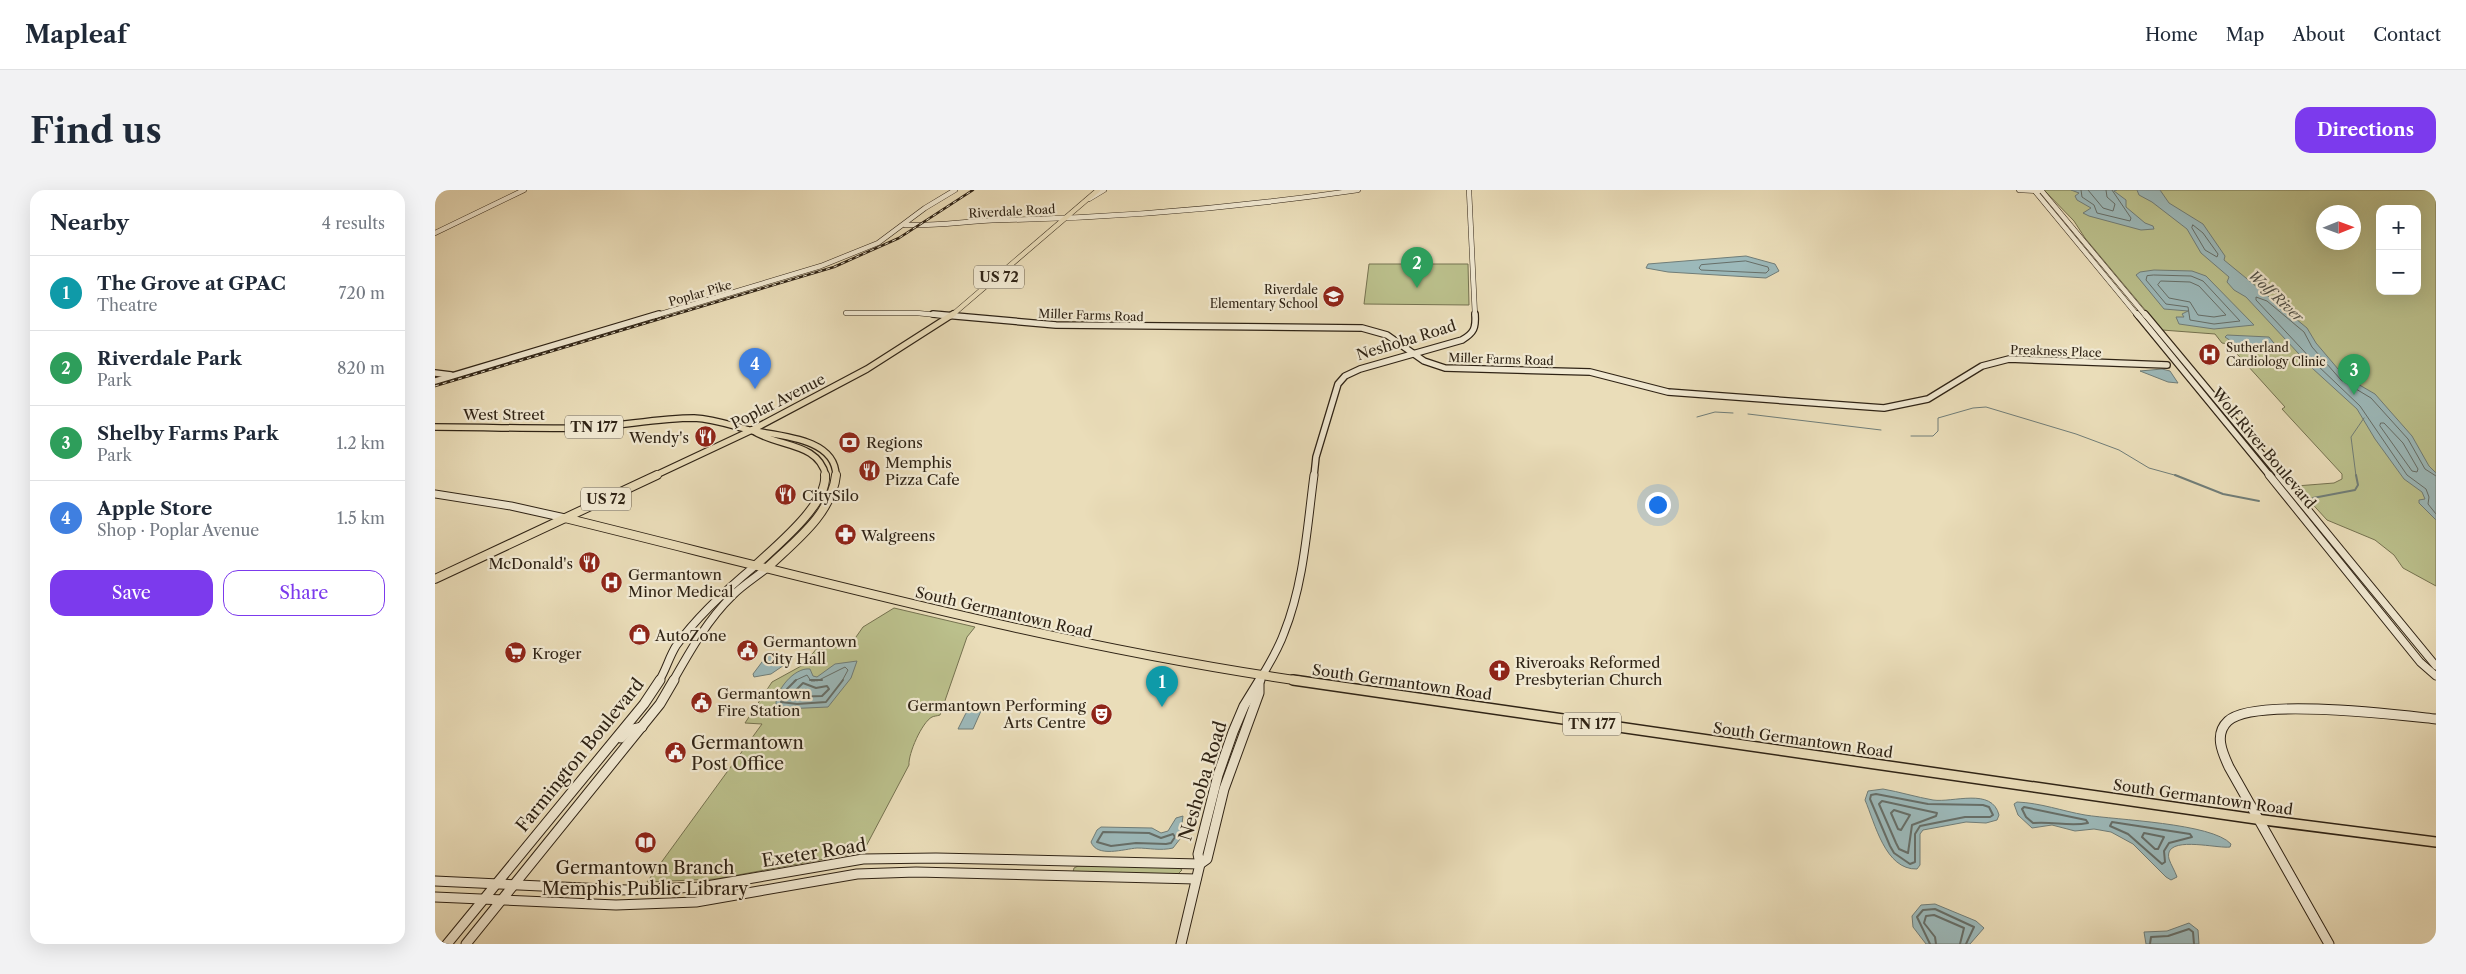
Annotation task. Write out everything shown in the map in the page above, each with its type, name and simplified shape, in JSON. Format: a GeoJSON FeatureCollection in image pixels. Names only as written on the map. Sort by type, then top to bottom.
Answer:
{"type":"FeatureCollection","features":[{"type":"Feature","properties":{"kind":"main road","name":"Poplar Avenue"},"geometry":{"type":"LineString","coordinates":[[435,579],[752,430],[867,369],[951,316],[1098,190]]}},
{"type":"Feature","properties":{"kind":"main road","name":"West Street"},"geometry":{"type":"LineString","coordinates":[[435,427],[601,427],[700,419],[717,420],[752,430]]}},
{"type":"Feature","properties":{"kind":"main road"},"geometry":{"type":"LineString","coordinates":[[752,430],[757,435],[791,444],[812,454],[824,469],[826,482],[821,496],[811,511],[756,565]]}},
{"type":"Feature","properties":{"kind":"main road"},"geometry":{"type":"LineString","coordinates":[[752,430],[766,431],[817,446],[827,454],[835,466],[836,473],[835,490],[827,505],[767,568]]}},
{"type":"Feature","properties":{"kind":"main road","name":"South Germantown Road"},"geometry":{"type":"LineString","coordinates":[[565,518],[1030,633],[1261,679],[2256,819],[2436,842]]}},
{"type":"Feature","properties":{"kind":"street"},"geometry":{"type":"LineString","coordinates":[[435,233],[524,190]]}},
{"type":"Feature","properties":{"kind":"street","name":"Poplar Pike"},"geometry":{"type":"LineString","coordinates":[[435,381],[821,266],[878,243],[905,225],[925,208],[955,190]]}},
{"type":"Feature","properties":{"kind":"street"},"geometry":{"type":"LineString","coordinates":[[1088,199],[1104,190]]}},
{"type":"Feature","properties":{"kind":"street","name":"Riverdale Road"},"geometry":{"type":"LineString","coordinates":[[905,225],[936,226],[1290,200],[1358,190]]}},
{"type":"Feature","properties":{"kind":"street","name":"Neshoba Road"},"geometry":{"type":"LineString","coordinates":[[1181,944],[1200,864],[1207,859],[1224,790],[1259,693],[1261,679],[1284,634],[1298,590],[1316,456],[1338,384],[1345,376],[1360,369],[1461,340],[1471,334],[1476,328],[1469,190]]}},
{"type":"Feature","properties":{"kind":"street"},"geometry":{"type":"LineString","coordinates":[[2019,190],[2042,191]]}},
{"type":"Feature","properties":{"kind":"street","name":"Wolf River Boulevard"},"geometry":{"type":"LineString","coordinates":[[2034,191],[2420,662],[2436,676]]}},
{"type":"Feature","properties":{"kind":"street","name":"Wolf River Boulevard"},"geometry":{"type":"LineString","coordinates":[[2042,191],[2401,621],[2436,666]]}},
{"type":"Feature","properties":{"kind":"street","name":"Miller Farms Road"},"geometry":{"type":"LineString","coordinates":[[846,313],[917,313],[1056,325],[1362,328],[1387,334],[1414,354],[1430,363],[1449,369],[1590,372],[1668,392],[1867,408],[1901,406],[1924,401],[1974,371]]}},
{"type":"Feature","properties":{"kind":"street","name":"Preakness Place"},"geometry":{"type":"LineString","coordinates":[[1974,371],[1988,363],[2009,359],[2188,365]]}},
{"type":"Feature","properties":{"kind":"street"},"geometry":{"type":"LineString","coordinates":[[435,373],[454,375]]}},
{"type":"Feature","properties":{"kind":"street","name":"South Germantown Road"},"geometry":{"type":"LineString","coordinates":[[435,494],[511,506],[565,518]]}},
{"type":"Feature","properties":{"kind":"street","name":"Farmington Boulevard"},"geometry":{"type":"LineString","coordinates":[[466,944],[642,726],[675,648],[703,613],[727,589],[756,565]]}},
{"type":"Feature","properties":{"kind":"street","name":"Farmington Boulevard"},"geometry":{"type":"LineString","coordinates":[[447,944],[600,757],[652,704],[705,628],[734,594],[767,568]]}},
{"type":"Feature","properties":{"kind":"street"},"geometry":{"type":"LineString","coordinates":[[2329,944],[2256,819],[2222,749],[2220,739],[2225,724],[2232,717],[2247,710],[2265,709],[2374,712],[2436,719]]}},
{"type":"Feature","properties":{"kind":"street"},"geometry":{"type":"LineString","coordinates":[[600,757],[629,730],[642,726]]}},
{"type":"Feature","properties":{"kind":"street"},"geometry":{"type":"LineString","coordinates":[[585,776],[603,776]]}},
{"type":"Feature","properties":{"kind":"street","name":"Exeter Road"},"geometry":{"type":"LineString","coordinates":[[435,881],[627,890],[701,887],[863,859],[936,858],[1200,864]]}},
{"type":"Feature","properties":{"kind":"street","name":"Exeter Road"},"geometry":{"type":"LineString","coordinates":[[435,897],[616,905],[696,902],[857,874],[916,872],[1196,879]]}},
{"type":"Feature","properties":{"kind":"green space"},"geometry":{"type":"Polygon","coordinates":[[[2044,190],[2436,190],[2436,586],[2403,568],[2394,555],[2375,540],[2327,520],[2296,486],[2334,483],[2342,479],[2342,474],[2282,409],[2285,407],[2228,344],[2222,343],[2215,334],[2162,330],[2085,238],[2074,221],[2044,190]]]}},
{"type":"Feature","properties":{"kind":"green space"},"geometry":{"type":"Polygon","coordinates":[[[1369,264],[1468,264],[1469,305],[1364,304],[1369,264]]]}},
{"type":"Feature","properties":{"kind":"green space"},"geometry":{"type":"Polygon","coordinates":[[[894,608],[975,627],[967,637],[940,715],[928,720],[920,731],[909,760],[909,765],[863,852],[716,879],[647,882],[762,724],[745,723],[772,682],[803,665],[818,647],[849,647],[863,627],[894,608]]]}},
{"type":"Feature","properties":{"kind":"green space"},"geometry":{"type":"Polygon","coordinates":[[[1078,866],[1178,867],[1182,870],[1178,874],[1073,872],[1074,868],[1078,866]]]}},
{"type":"Feature","properties":{"kind":"water"},"geometry":{"type":"Polygon","coordinates":[[[2071,190],[2117,190],[2114,191],[2126,200],[2126,207],[2145,223],[2153,226],[2154,229],[2141,230],[2089,216],[2083,213],[2091,208],[2077,200],[2075,196],[2079,193],[2071,190]]]}},
{"type":"Feature","properties":{"kind":"water"},"geometry":{"type":"Polygon","coordinates":[[[2137,190],[2160,190],[2169,203],[2203,224],[2225,256],[2224,260],[2307,328],[2316,343],[2344,376],[2375,394],[2412,436],[2429,466],[2436,473],[2436,520],[2419,503],[2419,500],[2425,499],[2422,492],[2404,479],[2375,439],[2357,409],[2312,368],[2246,297],[2234,290],[2227,282],[2229,277],[2201,253],[2187,229],[2152,202],[2139,195],[2137,190]]]}},
{"type":"Feature","properties":{"kind":"water"},"geometry":{"type":"Polygon","coordinates":[[[1746,256],[1775,264],[1779,271],[1766,278],[1668,272],[1646,268],[1648,264],[1746,256]]]}},
{"type":"Feature","properties":{"kind":"water"},"geometry":{"type":"Polygon","coordinates":[[[2154,270],[2192,271],[2206,276],[2254,325],[2214,329],[2179,324],[2176,317],[2184,317],[2182,314],[2188,311],[2164,309],[2136,275],[2140,272],[2154,270]]]}},
{"type":"Feature","properties":{"kind":"water"},"geometry":{"type":"Polygon","coordinates":[[[2227,335],[2269,337],[2282,353],[2237,345],[2225,337],[2227,335]]]}},
{"type":"Feature","properties":{"kind":"water"},"geometry":{"type":"Polygon","coordinates":[[[2162,369],[2170,371],[2178,383],[2168,382],[2140,371],[2162,369]]]}},
{"type":"Feature","properties":{"kind":"water"},"geometry":{"type":"Polygon","coordinates":[[[768,654],[774,659],[789,657],[793,659],[771,674],[754,677],[753,674],[768,654]]]}},
{"type":"Feature","properties":{"kind":"water"},"geometry":{"type":"Polygon","coordinates":[[[857,661],[851,678],[828,707],[784,709],[776,705],[782,687],[798,672],[810,669],[813,676],[817,677],[835,664],[857,661]]]}},
{"type":"Feature","properties":{"kind":"water"},"geometry":{"type":"Polygon","coordinates":[[[967,711],[981,711],[973,729],[958,729],[967,711]]]}},
{"type":"Feature","properties":{"kind":"water"},"geometry":{"type":"Polygon","coordinates":[[[1883,789],[1933,800],[1971,798],[1989,801],[1995,806],[1999,815],[1997,820],[1986,823],[1966,822],[1923,830],[1920,834],[1920,865],[1917,869],[1906,867],[1889,854],[1877,832],[1865,800],[1868,791],[1883,789]]]}},
{"type":"Feature","properties":{"kind":"water"},"geometry":{"type":"Polygon","coordinates":[[[2017,802],[2043,805],[2085,815],[2185,827],[2205,831],[2221,837],[2231,844],[2230,847],[2192,844],[2174,847],[2169,851],[2169,859],[2177,877],[2171,880],[2133,844],[2111,832],[2094,829],[2075,831],[2052,825],[2032,828],[2018,815],[2014,804],[2017,802]]]}},
{"type":"Feature","properties":{"kind":"water"},"geometry":{"type":"Polygon","coordinates":[[[1183,816],[1180,839],[1173,848],[1137,848],[1105,851],[1094,847],[1091,842],[1097,830],[1101,827],[1152,828],[1161,833],[1168,831],[1176,818],[1183,816]]]}},
{"type":"Feature","properties":{"kind":"water"},"geometry":{"type":"Polygon","coordinates":[[[1935,904],[1976,921],[1984,928],[1970,944],[1926,944],[1913,927],[1912,916],[1921,905],[1935,904]]]}},
{"type":"Feature","properties":{"kind":"water"},"geometry":{"type":"Polygon","coordinates":[[[2189,923],[2198,930],[2199,944],[2146,944],[2144,932],[2167,931],[2189,923]]]}},
{"type":"Feature","properties":{"kind":"waterway"},"geometry":{"type":"LineString","coordinates":[[1911,436],[1933,436],[1938,431],[1938,418],[1973,408],[1986,407],[2076,434],[2119,450],[2149,468],[2176,476]]}},
{"type":"Feature","properties":{"kind":"waterway"},"geometry":{"type":"LineString","coordinates":[[1697,417],[1715,412],[1733,413]]}},
{"type":"Feature","properties":{"kind":"waterway"},"geometry":{"type":"LineString","coordinates":[[1748,414],[1881,430]]}},
{"type":"Feature","properties":{"kind":"waterway"},"geometry":{"type":"LineString","coordinates":[[2356,476],[2351,437],[2364,418]]}},
{"type":"Feature","properties":{"kind":"waterway"},"geometry":{"type":"LineString","coordinates":[[2313,498],[2355,490],[2358,485],[2356,475]]}},
{"type":"Feature","properties":{"kind":"waterway"},"geometry":{"type":"LineString","coordinates":[[2176,476],[2223,494],[2259,501]]}},
{"type":"Feature","properties":{"kind":"railway"},"geometry":{"type":"LineString","coordinates":[[435,386],[834,267],[899,238],[973,190]]}},
{"type":"Feature","properties":{"kind":"place","name":"Riverdale Park"},"geometry":{"type":"Point","coordinates":[1417,288]}},
{"type":"Feature","properties":{"kind":"place","name":"Riverdale Elementary School"},"geometry":{"type":"Point","coordinates":[1334,296]}},
{"type":"Feature","properties":{"kind":"place","name":"Sutherland Cardiology Clinic"},"geometry":{"type":"Point","coordinates":[2210,354]}},
{"type":"Feature","properties":{"kind":"place","name":"Apple Store"},"geometry":{"type":"Point","coordinates":[755,389]}},
{"type":"Feature","properties":{"kind":"place","name":"Shelby Farms Park"},"geometry":{"type":"Point","coordinates":[2354,395]}},
{"type":"Feature","properties":{"kind":"place","name":"Wendy's"},"geometry":{"type":"Point","coordinates":[705,437]}},
{"type":"Feature","properties":{"kind":"place","name":"Regions"},"geometry":{"type":"Point","coordinates":[850,442]}},
{"type":"Feature","properties":{"kind":"place","name":"Memphis Pizza Cafe"},"geometry":{"type":"Point","coordinates":[869,471]}},
{"type":"Feature","properties":{"kind":"place","name":"CitySilo"},"geometry":{"type":"Point","coordinates":[786,495]}},
{"type":"Feature","properties":{"kind":"place","name":"Walgreens"},"geometry":{"type":"Point","coordinates":[845,535]}},
{"type":"Feature","properties":{"kind":"place","name":"McDonald's"},"geometry":{"type":"Point","coordinates":[589,563]}},
{"type":"Feature","properties":{"kind":"place","name":"Germantown Minor Medical"},"geometry":{"type":"Point","coordinates":[612,583]}},
{"type":"Feature","properties":{"kind":"place","name":"AutoZone"},"geometry":{"type":"Point","coordinates":[639,635]}},
{"type":"Feature","properties":{"kind":"place","name":"Germantown City Hall"},"geometry":{"type":"Point","coordinates":[747,650]}},
{"type":"Feature","properties":{"kind":"place","name":"Kroger"},"geometry":{"type":"Point","coordinates":[516,653]}},
{"type":"Feature","properties":{"kind":"place","name":"Riveroaks Reformed Presbyterian Church"},"geometry":{"type":"Point","coordinates":[1499,671]}},
{"type":"Feature","properties":{"kind":"place","name":"Germantown Fire Station"},"geometry":{"type":"Point","coordinates":[701,702]}},
{"type":"Feature","properties":{"kind":"place","name":"The Grove at GPAC"},"geometry":{"type":"Point","coordinates":[1162,707]}},
{"type":"Feature","properties":{"kind":"place","name":"Germantown Performing Arts Centre"},"geometry":{"type":"Point","coordinates":[1102,714]}},
{"type":"Feature","properties":{"kind":"place","name":"Germantown Post Office"},"geometry":{"type":"Point","coordinates":[675,753]}},
{"type":"Feature","properties":{"kind":"place","name":"Germantown Branch Memphis Public Library"},"geometry":{"type":"Point","coordinates":[645,843]}},
{"type":"Feature","properties":{"kind":"water label","name":"Wolf River"},"geometry":{"type":"Point","coordinates":[2276,296]}}]}
